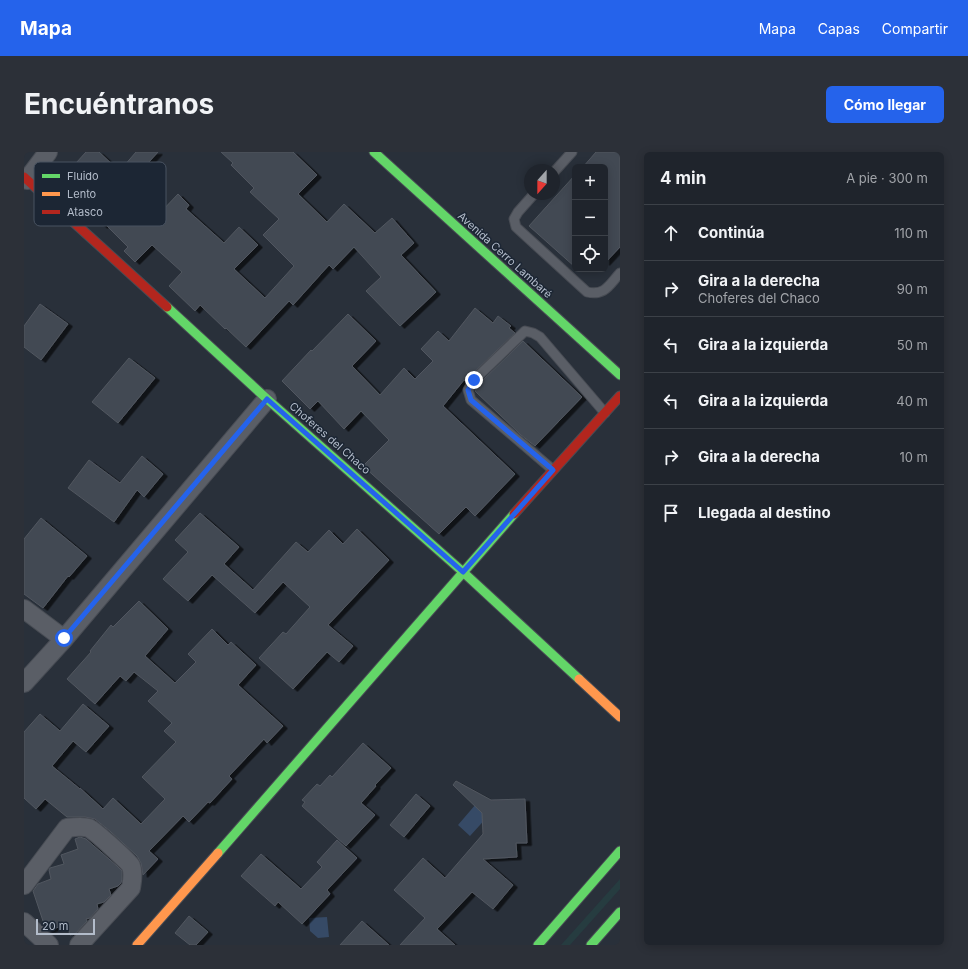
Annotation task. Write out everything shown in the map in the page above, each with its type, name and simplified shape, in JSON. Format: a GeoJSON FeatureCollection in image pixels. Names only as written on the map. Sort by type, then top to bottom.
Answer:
{"type":"FeatureCollection","features":[{"type":"Feature","properties":{"kind":"street"},"geometry":{"type":"LineString","coordinates":[[39,162],[48,152]]}},
{"type":"Feature","properties":{"kind":"street","name":"Avenida Cerro Lambaré"},"geometry":{"type":"LineString","coordinates":[[374,152],[620,375]]}},
{"type":"Feature","properties":{"kind":"street"},"geometry":{"type":"LineString","coordinates":[[25,178],[34,168]]}},
{"type":"Feature","properties":{"kind":"street","name":"Choferes del Chaco"},"geometry":{"type":"LineString","coordinates":[[25,178],[34,186]]}},
{"type":"Feature","properties":{"kind":"street","name":"Choferes del Chaco"},"geometry":{"type":"LineString","coordinates":[[78,226],[267,399],[463,572],[620,717]]}},
{"type":"Feature","properties":{"kind":"street"},"geometry":{"type":"LineString","coordinates":[[137,945],[463,572],[620,396]]}},
{"type":"Feature","properties":{"kind":"street"},"geometry":{"type":"LineString","coordinates":[[24,682],[64,638],[267,399]]}},
{"type":"Feature","properties":{"kind":"street"},"geometry":{"type":"LineString","coordinates":[[24,609],[64,638]]}},
{"type":"Feature","properties":{"kind":"street"},"geometry":{"type":"LineString","coordinates":[[24,885],[67,828],[89,828],[99,835],[131,865],[133,876],[131,888],[80,945]]}},
{"type":"Feature","properties":{"kind":"street"},"geometry":{"type":"LineString","coordinates":[[538,945],[620,851]]}},
{"type":"Feature","properties":{"kind":"street"},"geometry":{"type":"LineString","coordinates":[[591,945],[620,912]]}},
{"type":"Feature","properties":{"kind":"street"},"geometry":{"type":"LineString","coordinates":[[24,922],[50,945]]}},
{"type":"Feature","properties":{"kind":"lane"},"geometry":{"type":"LineString","coordinates":[[560,165],[572,152]]}},
{"type":"Feature","properties":{"kind":"lane"},"geometry":{"type":"LineString","coordinates":[[529,200],[518,212],[514,220],[516,227],[587,292],[596,294],[606,290],[620,273]]}},
{"type":"Feature","properties":{"kind":"lane"},"geometry":{"type":"LineString","coordinates":[[553,470],[471,400],[468,390],[474,380],[525,331],[533,332],[540,337],[605,413]]}},
{"type":"Feature","properties":{"kind":"green space"},"geometry":{"type":"Polygon","coordinates":[[[620,879],[620,889],[570,945],[561,945],[620,879]]]}},
{"type":"Feature","properties":{"kind":"water"},"geometry":{"type":"Polygon","coordinates":[[[476,804],[489,815],[470,836],[458,825],[476,804]]]}},
{"type":"Feature","properties":{"kind":"water"},"geometry":{"type":"Polygon","coordinates":[[[327,917],[329,937],[318,938],[310,931],[309,918],[327,917]]]}},
{"type":"Feature","properties":{"kind":"building"},"geometry":{"type":"Polygon","coordinates":[[[86,152],[99,152],[110,162],[77,162],[86,152]]]}},
{"type":"Feature","properties":{"kind":"building"},"geometry":{"type":"Polygon","coordinates":[[[136,152],[158,152],[149,162],[127,162],[136,152]]]}},
{"type":"Feature","properties":{"kind":"building"},"geometry":{"type":"Polygon","coordinates":[[[221,152],[293,152],[317,175],[298,194],[327,222],[344,204],[375,233],[392,218],[414,243],[401,255],[436,292],[400,326],[366,291],[381,277],[354,247],[333,269],[329,265],[293,305],[289,301],[246,347],[200,305],[195,311],[169,286],[182,272],[152,245],[135,262],[124,251],[128,247],[107,226],[166,226],[166,207],[178,194],[189,205],[186,209],[224,243],[239,227],[258,245],[234,269],[265,298],[294,266],[263,235],[279,219],[250,192],[254,188],[231,165],[233,163],[221,152]]]}},
{"type":"Feature","properties":{"kind":"building"},"geometry":{"type":"Polygon","coordinates":[[[596,152],[620,152],[620,247],[608,260],[608,164],[586,164],[596,152]]]}},
{"type":"Feature","properties":{"kind":"building"},"geometry":{"type":"Polygon","coordinates":[[[572,178],[572,264],[529,226],[552,200],[560,200],[560,192],[572,178]]]}},
{"type":"Feature","properties":{"kind":"building"},"geometry":{"type":"Polygon","coordinates":[[[40,304],[68,324],[41,360],[24,347],[24,326],[40,304]]]}},
{"type":"Feature","properties":{"kind":"building"},"geometry":{"type":"Polygon","coordinates":[[[475,308],[493,323],[498,316],[511,326],[509,328],[515,333],[470,376],[466,382],[464,380],[443,406],[515,474],[475,516],[466,507],[439,534],[363,466],[389,440],[361,411],[344,429],[318,401],[310,409],[282,381],[348,314],[376,341],[352,366],[380,395],[404,368],[415,379],[433,361],[421,349],[438,331],[449,341],[475,308]]]}},
{"type":"Feature","properties":{"kind":"building"},"geometry":{"type":"Polygon","coordinates":[[[523,341],[582,397],[535,446],[521,435],[475,391],[479,384],[523,341]]]}},
{"type":"Feature","properties":{"kind":"building"},"geometry":{"type":"Polygon","coordinates":[[[129,358],[155,378],[118,423],[92,402],[129,358]]]}},
{"type":"Feature","properties":{"kind":"building"},"geometry":{"type":"Polygon","coordinates":[[[142,456],[163,474],[144,497],[137,490],[114,522],[68,488],[89,460],[120,483],[142,456]]]}},
{"type":"Feature","properties":{"kind":"building"},"geometry":{"type":"Polygon","coordinates":[[[200,513],[239,547],[224,564],[253,590],[296,542],[308,552],[329,530],[343,544],[357,529],[389,560],[328,625],[353,646],[339,662],[327,652],[293,689],[259,658],[283,632],[286,634],[310,607],[283,582],[255,613],[212,575],[188,601],[163,579],[188,552],[175,540],[200,513]]]}},
{"type":"Feature","properties":{"kind":"building"},"geometry":{"type":"Polygon","coordinates":[[[41,518],[87,556],[69,577],[68,576],[43,608],[24,594],[24,539],[41,518]]]}},
{"type":"Feature","properties":{"kind":"building"},"geometry":{"type":"Polygon","coordinates":[[[139,601],[168,629],[145,656],[175,683],[196,662],[188,654],[212,629],[228,645],[231,642],[256,665],[238,685],[283,726],[267,743],[264,739],[229,776],[232,779],[210,803],[208,802],[189,822],[183,816],[149,851],[158,859],[143,875],[141,863],[137,856],[95,819],[85,817],[67,817],[45,799],[36,809],[24,798],[24,732],[40,714],[60,731],[83,704],[109,726],[86,752],[73,741],[52,766],[80,788],[103,809],[113,798],[141,824],[165,799],[142,777],[176,742],[164,731],[172,723],[148,701],[158,691],[134,672],[126,681],[120,676],[95,704],[67,679],[91,652],[90,651],[111,625],[113,627],[139,601]]]}},
{"type":"Feature","properties":{"kind":"building"},"geometry":{"type":"Polygon","coordinates":[[[363,743],[391,768],[361,803],[375,815],[346,846],[302,806],[305,802],[302,800],[317,784],[320,786],[330,775],[332,777],[363,743]]]}},
{"type":"Feature","properties":{"kind":"building"},"geometry":{"type":"Polygon","coordinates":[[[456,781],[491,800],[525,799],[527,843],[516,843],[517,857],[483,859],[513,885],[493,909],[472,892],[437,929],[455,945],[400,945],[425,918],[394,890],[423,858],[445,878],[483,834],[482,813],[453,785],[456,781]]]}},
{"type":"Feature","properties":{"kind":"building"},"geometry":{"type":"Polygon","coordinates":[[[416,794],[430,806],[404,837],[390,825],[416,794]]]}},
{"type":"Feature","properties":{"kind":"building"},"geometry":{"type":"Polygon","coordinates":[[[80,837],[86,839],[122,871],[122,879],[118,886],[109,889],[111,895],[104,902],[97,904],[98,909],[90,918],[86,919],[87,921],[76,933],[70,935],[67,925],[48,930],[45,927],[33,891],[38,884],[51,879],[50,868],[64,864],[61,855],[78,849],[75,839],[80,837]]]}},
{"type":"Feature","properties":{"kind":"building"},"geometry":{"type":"Polygon","coordinates":[[[337,840],[357,858],[327,890],[330,894],[302,924],[278,902],[275,906],[241,876],[261,854],[301,889],[322,867],[317,862],[337,840]]]}},
{"type":"Feature","properties":{"kind":"building"},"geometry":{"type":"Polygon","coordinates":[[[189,916],[208,932],[196,945],[190,945],[175,933],[189,916]]]}},
{"type":"Feature","properties":{"kind":"building"},"geometry":{"type":"Polygon","coordinates":[[[362,921],[389,945],[340,945],[362,921]]]}},
{"type":"Feature","properties":{"kind":"traffic: fast"},"geometry":{"type":"LineString","coordinates":[[374,152],[620,375]]}},
{"type":"Feature","properties":{"kind":"traffic: fast"},"geometry":{"type":"LineString","coordinates":[[167,307],[267,399],[463,572],[579,679]]}},
{"type":"Feature","properties":{"kind":"traffic: fast"},"geometry":{"type":"LineString","coordinates":[[218,853],[514,514]]}},
{"type":"Feature","properties":{"kind":"traffic: fast"},"geometry":{"type":"LineString","coordinates":[[538,945],[620,851]]}},
{"type":"Feature","properties":{"kind":"traffic: fast"},"geometry":{"type":"LineString","coordinates":[[591,945],[620,912]]}},
{"type":"Feature","properties":{"kind":"traffic: slow"},"geometry":{"type":"LineString","coordinates":[[579,679],[620,717]]}},
{"type":"Feature","properties":{"kind":"traffic: slow"},"geometry":{"type":"LineString","coordinates":[[137,945],[218,853]]}},
{"type":"Feature","properties":{"kind":"traffic: jam"},"geometry":{"type":"LineString","coordinates":[[24,177],[34,186]]}},
{"type":"Feature","properties":{"kind":"traffic: jam"},"geometry":{"type":"LineString","coordinates":[[78,226],[167,307]]}},
{"type":"Feature","properties":{"kind":"traffic: jam"},"geometry":{"type":"LineString","coordinates":[[514,514],[620,396]]}},
{"type":"Feature","properties":{"kind":"route"},"geometry":{"type":"LineString","coordinates":[[64,638],[267,399],[463,572],[553,470],[471,400],[468,390],[474,380]]}}]}
